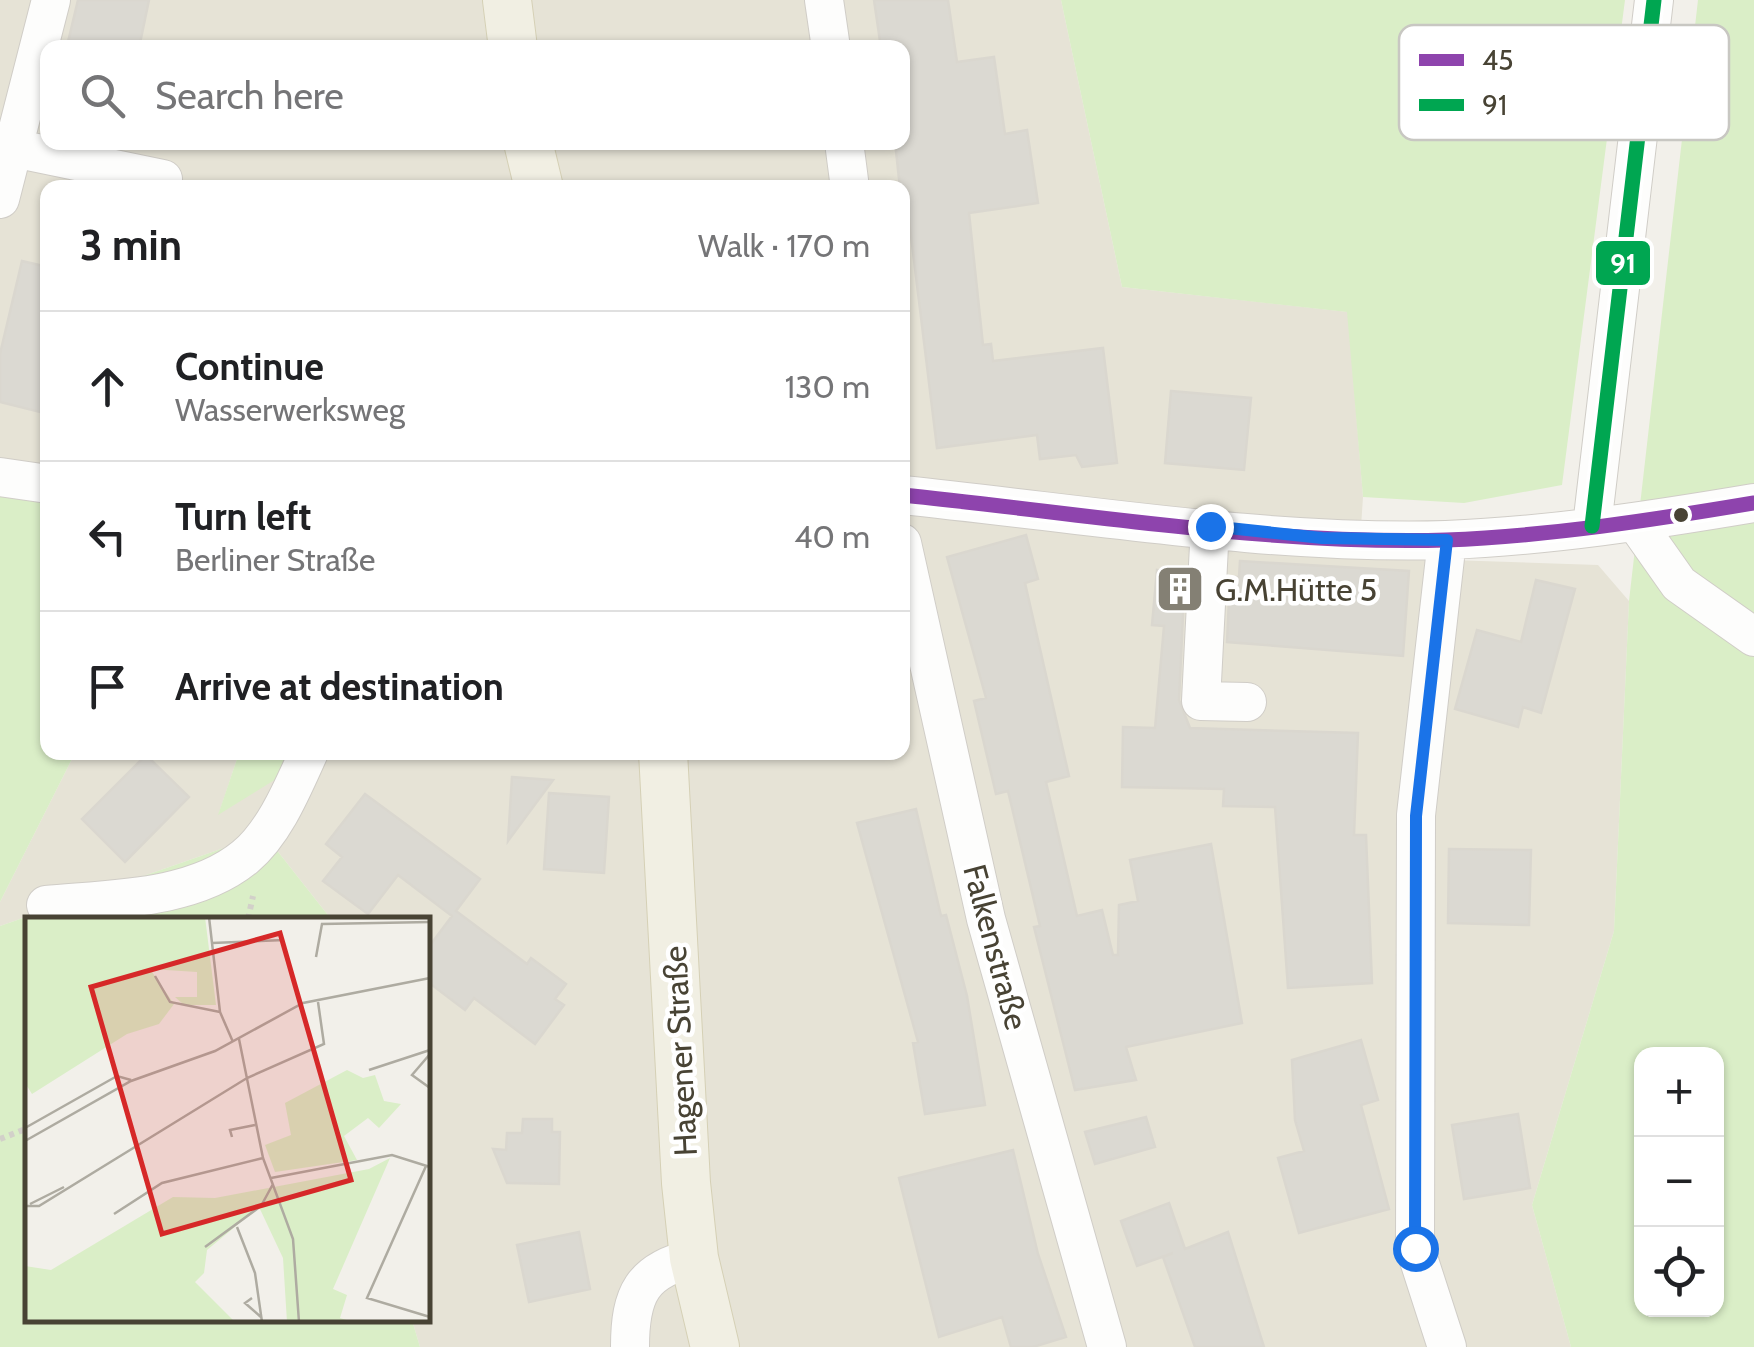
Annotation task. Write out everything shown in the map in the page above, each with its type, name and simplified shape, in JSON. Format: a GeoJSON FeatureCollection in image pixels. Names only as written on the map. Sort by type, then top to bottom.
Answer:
{"type":"FeatureCollection","features":[{"type":"Feature","properties":{"kind":"main road"},"geometry":{"type":"LineString","coordinates":[[507,0],[511,40]]}},
{"type":"Feature","properties":{"kind":"main road"},"geometry":{"type":"LineString","coordinates":[[530,150],[537,180]]}},
{"type":"Feature","properties":{"kind":"main road","name":"Hagener Straße"},"geometry":{"type":"LineString","coordinates":[[664,760],[694,1258],[714,1347]]}},
{"type":"Feature","properties":{"kind":"street"},"geometry":{"type":"LineString","coordinates":[[40,40],[51,0]]}},
{"type":"Feature","properties":{"kind":"street"},"geometry":{"type":"LineString","coordinates":[[824,0],[830,40]]}},
{"type":"Feature","properties":{"kind":"street"},"geometry":{"type":"LineString","coordinates":[[1651,25],[1654,0]]}},
{"type":"Feature","properties":{"kind":"street"},"geometry":{"type":"LineString","coordinates":[[0,199],[40,42]]}},
{"type":"Feature","properties":{"kind":"street"},"geometry":{"type":"LineString","coordinates":[[1592,526],[1637,140]]}},
{"type":"Feature","properties":{"kind":"street"},"geometry":{"type":"LineString","coordinates":[[12,148],[163,179]]}},
{"type":"Feature","properties":{"kind":"street"},"geometry":{"type":"LineString","coordinates":[[845,150],[849,180]]}},
{"type":"Feature","properties":{"kind":"street"},"geometry":{"type":"LineString","coordinates":[[0,477],[40,483]]}},
{"type":"Feature","properties":{"kind":"street"},"geometry":{"type":"LineString","coordinates":[[910,496],[1322,538],[1447,540],[1636,523],[1754,503]]}},
{"type":"Feature","properties":{"kind":"street"},"geometry":{"type":"LineString","coordinates":[[1636,523],[1679,584],[1754,637]]}},
{"type":"Feature","properties":{"kind":"street"},"geometry":{"type":"LineString","coordinates":[[1210,526],[1201,701],[1247,702]]}},
{"type":"Feature","properties":{"kind":"street"},"geometry":{"type":"LineString","coordinates":[[1446,1347],[1415,1248],[1415,1208],[1416,816],[1447,540]]}},
{"type":"Feature","properties":{"kind":"street","name":"Falkenstraße"},"geometry":{"type":"LineString","coordinates":[[910,579],[986,920],[1107,1347]]}},
{"type":"Feature","properties":{"kind":"street"},"geometry":{"type":"LineString","coordinates":[[46,905],[146,895],[218,874],[248,855],[283,806],[305,760]]}},
{"type":"Feature","properties":{"kind":"street"},"geometry":{"type":"LineString","coordinates":[[630,1347],[634,1305],[646,1277],[669,1264],[694,1258]]}},
{"type":"Feature","properties":{"kind":"path"},"geometry":{"type":"LineString","coordinates":[[0,1138],[25,1129]]}},
{"type":"Feature","properties":{"kind":"shaded area"},"geometry":{"type":"Polygon","coordinates":[[[0,0],[1061,0],[1122,287],[1348,312],[1363,497],[1359,557],[1598,565],[1629,601],[1614,931],[1532,1205],[1571,1347],[420,1347],[413,1322],[430,1322],[430,917],[329,917],[264,834],[0,926],[0,902],[71,760],[237,760],[219,813],[290,760],[910,760],[910,180],[40,180],[40,501],[0,495],[0,0]]]}},
{"type":"Feature","properties":{"kind":"green space"},"geometry":{"type":"Polygon","coordinates":[[[1061,0],[1625,0],[1622,25],[1399,25],[1399,140],[1607,140],[1562,485],[1464,503],[1363,497],[1347,312],[1122,287],[1061,0]]]}},
{"type":"Feature","properties":{"kind":"green space"},"geometry":{"type":"Polygon","coordinates":[[[1698,0],[1754,0],[1754,1347],[1571,1347],[1532,1205],[1614,931],[1629,601],[1682,140],[1729,140],[1729,25],[1695,25],[1698,0]]]}},
{"type":"Feature","properties":{"kind":"green space"},"geometry":{"type":"Polygon","coordinates":[[[0,495],[40,501],[40,760],[71,760],[0,902],[0,495]]]}},
{"type":"Feature","properties":{"kind":"green space"},"geometry":{"type":"Polygon","coordinates":[[[237,760],[295,760],[289,771],[218,815],[237,760]]]}},
{"type":"Feature","properties":{"kind":"green space"},"geometry":{"type":"Polygon","coordinates":[[[264,834],[329,917],[26,917],[264,834]]]}},
{"type":"Feature","properties":{"kind":"green space"},"geometry":{"type":"Polygon","coordinates":[[[25,917],[25,1322],[413,1322],[420,1347],[0,1347],[0,926],[25,917]]]}},
{"type":"Feature","properties":{"kind":"building"},"geometry":{"type":"Polygon","coordinates":[[[78,0],[149,0],[141,40],[68,40],[78,0]]]}},
{"type":"Feature","properties":{"kind":"building"},"geometry":{"type":"Polygon","coordinates":[[[874,0],[948,0],[957,62],[994,57],[1005,134],[1027,130],[1038,203],[969,213],[983,345],[991,344],[993,361],[1103,348],[1117,463],[1082,467],[1076,455],[1040,459],[1037,435],[937,448],[910,228],[910,180],[899,180],[896,150],[910,150],[910,40],[880,40],[874,0]]]}},
{"type":"Feature","properties":{"kind":"building"},"geometry":{"type":"Polygon","coordinates":[[[22,261],[40,265],[40,412],[0,402],[0,354],[22,261]]]}},
{"type":"Feature","properties":{"kind":"building"},"geometry":{"type":"Polygon","coordinates":[[[1171,391],[1251,398],[1244,470],[1165,463],[1171,391]]]}},
{"type":"Feature","properties":{"kind":"building"},"geometry":{"type":"Polygon","coordinates":[[[1026,535],[1038,579],[1025,583],[1069,776],[1046,782],[1077,916],[1102,910],[1113,955],[1118,955],[1119,905],[1138,901],[1130,860],[1211,844],[1242,1023],[1126,1047],[1136,1080],[1075,1090],[1034,927],[1040,926],[1008,791],[996,794],[974,701],[986,698],[947,557],[1026,535]]]}},
{"type":"Feature","properties":{"kind":"building"},"geometry":{"type":"Polygon","coordinates":[[[1240,561],[1409,571],[1403,656],[1227,642],[1230,577],[1239,577],[1240,561]]]}},
{"type":"Feature","properties":{"kind":"building"},"geometry":{"type":"Polygon","coordinates":[[[1157,570],[1185,573],[1179,700],[1190,728],[1358,733],[1354,835],[1366,835],[1372,983],[1288,988],[1275,807],[1223,806],[1224,789],[1122,787],[1123,727],[1155,728],[1164,626],[1152,625],[1157,570]]]}},
{"type":"Feature","properties":{"kind":"building"},"geometry":{"type":"Polygon","coordinates":[[[1536,580],[1575,589],[1541,713],[1523,707],[1518,727],[1455,709],[1477,630],[1521,642],[1536,580]]]}},
{"type":"Feature","properties":{"kind":"building"},"geometry":{"type":"Polygon","coordinates":[[[141,760],[151,760],[189,797],[125,862],[82,819],[141,760]]]}},
{"type":"Feature","properties":{"kind":"building"},"geometry":{"type":"Polygon","coordinates":[[[512,777],[553,780],[508,841],[512,777]]]}},
{"type":"Feature","properties":{"kind":"building"},"geometry":{"type":"Polygon","coordinates":[[[549,793],[609,797],[604,873],[544,869],[549,793]]]}},
{"type":"Feature","properties":{"kind":"building"},"geometry":{"type":"Polygon","coordinates":[[[365,794],[480,879],[456,911],[527,964],[531,958],[566,984],[555,999],[564,1005],[535,1044],[474,998],[465,1010],[430,984],[430,945],[452,916],[398,875],[368,914],[323,881],[342,857],[326,844],[365,794]]]}},
{"type":"Feature","properties":{"kind":"building"},"geometry":{"type":"Polygon","coordinates":[[[916,809],[941,916],[946,915],[967,996],[985,1105],[925,1114],[913,1043],[918,1042],[857,823],[916,809]]]}},
{"type":"Feature","properties":{"kind":"building"},"geometry":{"type":"Polygon","coordinates":[[[1449,849],[1531,850],[1529,925],[1448,923],[1449,849]]]}},
{"type":"Feature","properties":{"kind":"building"},"geometry":{"type":"Polygon","coordinates":[[[1361,1040],[1378,1100],[1361,1105],[1389,1209],[1299,1233],[1278,1158],[1304,1151],[1295,1120],[1292,1060],[1361,1040]]]}},
{"type":"Feature","properties":{"kind":"building"},"geometry":{"type":"Polygon","coordinates":[[[1518,1114],[1530,1188],[1464,1199],[1452,1125],[1518,1114]]]}},
{"type":"Feature","properties":{"kind":"building"},"geometry":{"type":"Polygon","coordinates":[[[1146,1117],[1155,1147],[1095,1164],[1085,1132],[1146,1117]]]}},
{"type":"Feature","properties":{"kind":"building"},"geometry":{"type":"Polygon","coordinates":[[[523,1119],[552,1119],[552,1132],[560,1132],[559,1184],[507,1183],[493,1149],[506,1150],[507,1133],[522,1133],[523,1119]]]}},
{"type":"Feature","properties":{"kind":"building"},"geometry":{"type":"Polygon","coordinates":[[[1013,1150],[1038,1254],[1066,1337],[1033,1347],[1011,1347],[1002,1317],[939,1337],[899,1178],[1013,1150]]]}},
{"type":"Feature","properties":{"kind":"building"},"geometry":{"type":"Polygon","coordinates":[[[1169,1203],[1185,1249],[1228,1232],[1264,1347],[1195,1347],[1163,1257],[1173,1253],[1137,1266],[1121,1221],[1169,1203]]]}},
{"type":"Feature","properties":{"kind":"building"},"geometry":{"type":"Polygon","coordinates":[[[579,1232],[590,1289],[529,1302],[517,1245],[579,1232]]]}},
{"type":"Feature","properties":{"kind":"transit line","name":"91"},"geometry":{"type":"LineString","coordinates":[[1651,25],[1654,0]]}},
{"type":"Feature","properties":{"kind":"transit line","name":"91"},"geometry":{"type":"LineString","coordinates":[[1592,526],[1637,140]]}},
{"type":"Feature","properties":{"kind":"transit line","name":"45"},"geometry":{"type":"LineString","coordinates":[[910,496],[1242,533],[1379,540],[1523,535],[1754,503]]}},
{"type":"Feature","properties":{"kind":"place","name":"G.M.Hütte 5"},"geometry":{"type":"Point","coordinates":[1180,589]}},
{"type":"Feature","properties":{"kind":"route"},"geometry":{"type":"LineString","coordinates":[[1210,526],[1322,538],[1447,540],[1416,816],[1415,1248]]}}]}
